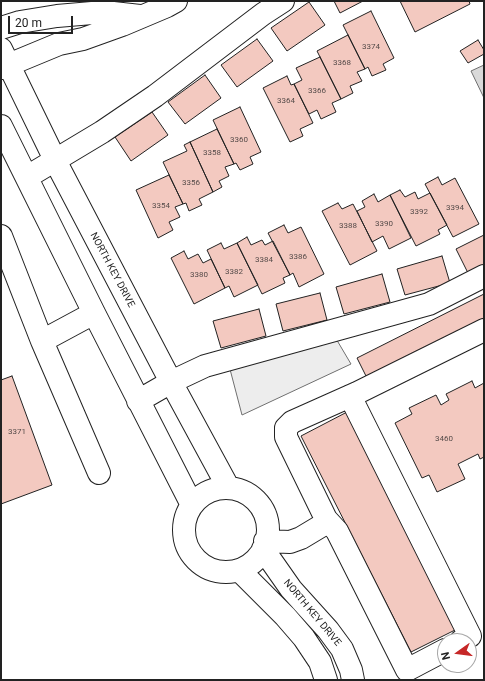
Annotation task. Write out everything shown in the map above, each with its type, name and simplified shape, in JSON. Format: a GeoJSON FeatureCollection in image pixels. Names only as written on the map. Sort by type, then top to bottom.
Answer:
{"type":"FeatureCollection","features":[{"type":"Feature","properties":{"kind":"street"},"geometry":{"type":"LineString","coordinates":[[4,61],[59,44],[83,39],[122,25],[176,1]]}},
{"type":"Feature","properties":{"kind":"street"},"geometry":{"type":"LineString","coordinates":[[27,177],[102,132],[155,96],[263,14],[283,1]]}},
{"type":"Feature","properties":{"kind":"street"},"geometry":{"type":"LineString","coordinates":[[1,28],[20,22],[57,16],[92,13],[113,13],[143,16]]}},
{"type":"Feature","properties":{"kind":"street","name":"NORTH KEY DRIVE"},"geometry":{"type":"LineString","coordinates":[[4,61],[171,382],[228,487]]}},
{"type":"Feature","properties":{"kind":"street"},"geometry":{"type":"LineString","coordinates":[[1,126],[138,401],[192,505]]}},
{"type":"Feature","properties":{"kind":"street"},"geometry":{"type":"LineString","coordinates":[[1,236],[42,341],[99,473]]}},
{"type":"Feature","properties":{"kind":"street"},"geometry":{"type":"LineString","coordinates":[[138,401],[171,382],[205,366],[429,304],[484,276]]}},
{"type":"Feature","properties":{"kind":"street"},"geometry":{"type":"LineString","coordinates":[[42,341],[94,313]]}},
{"type":"Feature","properties":{"kind":"street"},"geometry":{"type":"LineString","coordinates":[[437,654],[407,670],[337,531],[326,519],[286,438],[286,428],[292,422],[350,396],[484,330]]}},
{"type":"Feature","properties":{"kind":"street"},"geometry":{"type":"LineString","coordinates":[[350,396],[468,633]]}},
{"type":"Feature","properties":{"kind":"street"},"geometry":{"type":"LineString","coordinates":[[228,487],[241,490],[254,498],[261,506],[266,516],[268,530],[260,555],[252,564],[239,570],[228,572],[214,570],[204,566],[193,556],[187,545],[184,530],[185,518],[192,505],[200,496],[213,489],[228,487]]}},
{"type":"Feature","properties":{"kind":"street"},"geometry":{"type":"LineString","coordinates":[[264,545],[290,542],[301,538],[321,526],[326,519]]}},
{"type":"Feature","properties":{"kind":"street","name":"NORTH KEY DRIVE"},"geometry":{"type":"LineString","coordinates":[[264,545],[291,589],[328,630],[342,649],[351,670],[353,680]]}},
{"type":"Feature","properties":{"kind":"street"},"geometry":{"type":"LineString","coordinates":[[239,570],[285,616],[304,638],[320,662],[326,680]]}},
{"type":"Feature","properties":{"kind":"shaded area"},"geometry":{"type":"Polygon","coordinates":[[[484,65],[484,98],[471,71],[484,65]]]}},
{"type":"Feature","properties":{"kind":"shaded area"},"geometry":{"type":"Polygon","coordinates":[[[325,320],[351,364],[242,415],[226,354],[325,320]]]}},
{"type":"Feature","properties":{"kind":"building"},"geometry":{"type":"Polygon","coordinates":[[[334,1],[363,1],[340,13],[334,1]]]}},
{"type":"Feature","properties":{"kind":"building"},"geometry":{"type":"Polygon","coordinates":[[[400,1],[469,1],[470,4],[415,32],[400,1]]]}},
{"type":"Feature","properties":{"kind":"building"},"geometry":{"type":"Polygon","coordinates":[[[309,2],[325,25],[287,51],[271,28],[309,2]]]}},
{"type":"Feature","properties":{"kind":"building"},"geometry":{"type":"Polygon","coordinates":[[[371,11],[394,58],[383,64],[386,70],[372,76],[368,67],[365,69],[343,25],[371,11]]]}},
{"type":"Feature","properties":{"kind":"building"},"geometry":{"type":"Polygon","coordinates":[[[348,35],[365,69],[357,72],[362,81],[350,86],[353,93],[341,99],[317,51],[348,35]]]}},
{"type":"Feature","properties":{"kind":"building"},"geometry":{"type":"Polygon","coordinates":[[[257,39],[273,61],[237,87],[221,65],[257,39]]]}},
{"type":"Feature","properties":{"kind":"building"},"geometry":{"type":"Polygon","coordinates":[[[478,40],[484,50],[484,54],[468,63],[460,51],[478,40]]]}},
{"type":"Feature","properties":{"kind":"building"},"geometry":{"type":"Polygon","coordinates":[[[320,57],[341,99],[332,103],[336,112],[321,119],[317,110],[309,114],[294,84],[302,80],[296,68],[320,57]]]}},
{"type":"Feature","properties":{"kind":"building"},"geometry":{"type":"Polygon","coordinates":[[[205,75],[221,98],[185,124],[168,102],[205,75]]]}},
{"type":"Feature","properties":{"kind":"building"},"geometry":{"type":"Polygon","coordinates":[[[287,76],[291,85],[294,84],[313,123],[300,129],[303,136],[290,142],[263,88],[287,76]]]}},
{"type":"Feature","properties":{"kind":"building"},"geometry":{"type":"Polygon","coordinates":[[[240,107],[261,152],[250,157],[253,164],[240,170],[236,163],[234,164],[213,120],[240,107]]]}},
{"type":"Feature","properties":{"kind":"building"},"geometry":{"type":"Polygon","coordinates":[[[152,112],[168,135],[131,161],[115,137],[152,112]]]}},
{"type":"Feature","properties":{"kind":"building"},"geometry":{"type":"Polygon","coordinates":[[[217,129],[234,164],[225,167],[229,176],[219,181],[222,187],[213,192],[190,142],[217,129]]]}},
{"type":"Feature","properties":{"kind":"building"},"geometry":{"type":"Polygon","coordinates":[[[190,142],[213,192],[199,199],[202,205],[189,211],[186,203],[183,204],[163,162],[187,151],[184,145],[190,142]]]}},
{"type":"Feature","properties":{"kind":"building"},"geometry":{"type":"Polygon","coordinates":[[[169,175],[183,204],[175,207],[180,217],[169,222],[173,230],[158,238],[136,190],[169,175]]]}},
{"type":"Feature","properties":{"kind":"building"},"geometry":{"type":"Polygon","coordinates":[[[438,177],[442,185],[455,178],[479,224],[453,237],[425,184],[438,177]]]}},
{"type":"Feature","properties":{"kind":"building"},"geometry":{"type":"Polygon","coordinates":[[[400,190],[405,197],[415,192],[418,199],[430,193],[447,225],[438,230],[440,234],[416,246],[390,195],[400,190]]]}},
{"type":"Feature","properties":{"kind":"building"},"geometry":{"type":"Polygon","coordinates":[[[374,194],[378,202],[390,195],[411,238],[389,249],[383,236],[372,242],[357,211],[365,207],[362,201],[374,194]]]}},
{"type":"Feature","properties":{"kind":"building"},"geometry":{"type":"Polygon","coordinates":[[[338,203],[342,209],[353,204],[377,251],[350,265],[322,211],[338,203]]]}},
{"type":"Feature","properties":{"kind":"building"},"geometry":{"type":"Polygon","coordinates":[[[284,225],[288,233],[301,227],[324,274],[299,287],[293,273],[290,275],[268,233],[284,225]]]}},
{"type":"Feature","properties":{"kind":"building"},"geometry":{"type":"Polygon","coordinates":[[[484,235],[484,268],[469,275],[456,249],[484,235]]]}},
{"type":"Feature","properties":{"kind":"building"},"geometry":{"type":"Polygon","coordinates":[[[247,237],[251,245],[262,240],[265,245],[273,241],[290,275],[283,278],[285,283],[262,294],[237,243],[247,237]]]}},
{"type":"Feature","properties":{"kind":"building"},"geometry":{"type":"Polygon","coordinates":[[[221,243],[224,249],[237,243],[258,285],[234,297],[229,286],[225,288],[207,250],[221,243]]]}},
{"type":"Feature","properties":{"kind":"building"},"geometry":{"type":"Polygon","coordinates":[[[184,251],[188,259],[198,254],[203,263],[211,259],[225,288],[194,304],[171,258],[184,251]]]}},
{"type":"Feature","properties":{"kind":"building"},"geometry":{"type":"Polygon","coordinates":[[[442,256],[450,283],[405,295],[397,269],[442,256]]]}},
{"type":"Feature","properties":{"kind":"building"},"geometry":{"type":"Polygon","coordinates":[[[382,274],[390,302],[344,314],[336,287],[382,274]]]}},
{"type":"Feature","properties":{"kind":"building"},"geometry":{"type":"Polygon","coordinates":[[[320,293],[327,320],[283,331],[276,304],[320,293]]]}},
{"type":"Feature","properties":{"kind":"building"},"geometry":{"type":"Polygon","coordinates":[[[484,294],[484,318],[367,378],[357,358],[484,294]]]}},
{"type":"Feature","properties":{"kind":"building"},"geometry":{"type":"Polygon","coordinates":[[[259,309],[266,336],[221,348],[213,321],[259,309]]]}},
{"type":"Feature","properties":{"kind":"building"},"geometry":{"type":"Polygon","coordinates":[[[12,376],[52,485],[1,504],[1,380],[12,376]]]}},
{"type":"Feature","properties":{"kind":"building"},"geometry":{"type":"Polygon","coordinates":[[[472,381],[475,388],[484,383],[484,457],[480,459],[478,454],[458,464],[465,479],[437,492],[429,475],[422,478],[395,423],[412,414],[409,408],[436,395],[441,405],[449,400],[446,394],[472,381]]]}},
{"type":"Feature","properties":{"kind":"building"},"geometry":{"type":"Polygon","coordinates":[[[349,411],[459,628],[449,633],[437,633],[437,639],[411,652],[301,436],[349,411]]]}}]}
